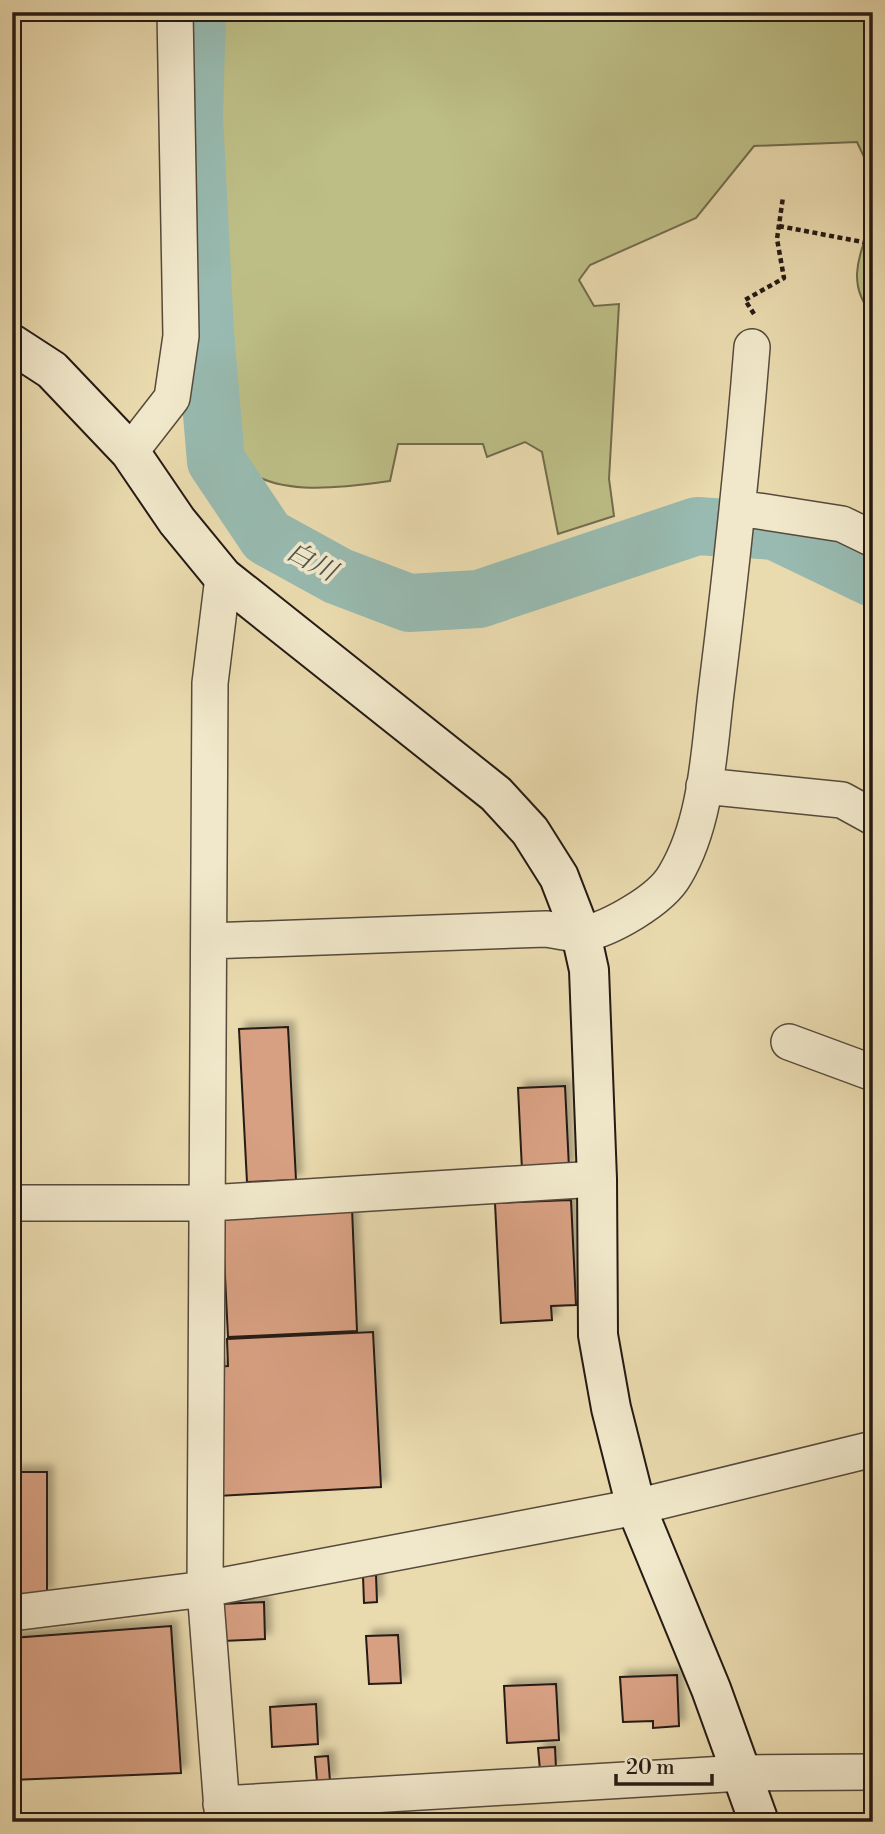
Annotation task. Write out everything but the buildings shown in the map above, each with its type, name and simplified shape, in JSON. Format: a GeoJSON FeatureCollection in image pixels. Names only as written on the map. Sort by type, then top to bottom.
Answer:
{"type":"FeatureCollection","features":[{"type":"Feature","properties":{"kind":"street"},"geometry":{"type":"LineString","coordinates":[[130,453],[172,398],[181,336],[175,12]]}},
{"type":"Feature","properties":{"kind":"street"},"geometry":{"type":"LineString","coordinates":[[12,344],[52,370],[130,453],[177,522],[223,578],[496,794],[530,831],[559,877],[581,934],[589,970],[597,1179],[598,1335],[611,1408],[636,1507],[759,1822]]}},
{"type":"Feature","properties":{"kind":"street"},"geometry":{"type":"LineString","coordinates":[[209,942],[546,929],[581,934],[618,922],[656,896],[675,877],[690,843],[704,786],[739,508],[752,347]]}},
{"type":"Feature","properties":{"kind":"street"},"geometry":{"type":"LineString","coordinates":[[739,508],[842,524],[873,539]]}},
{"type":"Feature","properties":{"kind":"street"},"geometry":{"type":"LineString","coordinates":[[223,578],[210,683],[205,1589],[222,1813],[742,1773],[873,1772]]}},
{"type":"Feature","properties":{"kind":"street"},"geometry":{"type":"LineString","coordinates":[[704,786],[842,800],[873,817]]}},
{"type":"Feature","properties":{"kind":"street"},"geometry":{"type":"LineString","coordinates":[[789,1042],[873,1073]]}},
{"type":"Feature","properties":{"kind":"street"},"geometry":{"type":"LineString","coordinates":[[12,1203],[209,1203],[597,1179]]}},
{"type":"Feature","properties":{"kind":"street"},"geometry":{"type":"LineString","coordinates":[[12,1613],[205,1589],[636,1507],[873,1449]]}},
{"type":"Feature","properties":{"kind":"path"},"geometry":{"type":"LineString","coordinates":[[745,300],[784,278],[777,239],[783,197]]}},
{"type":"Feature","properties":{"kind":"path"},"geometry":{"type":"LineString","coordinates":[[779,226],[873,244]]}},
{"type":"Feature","properties":{"kind":"green space"},"geometry":{"type":"Polygon","coordinates":[[[207,12],[873,12],[873,176],[857,142],[754,146],[696,218],[590,265],[579,280],[594,306],[619,304],[609,479],[614,516],[558,534],[542,452],[525,442],[487,457],[483,444],[398,444],[390,481],[330,488],[285,485],[265,480],[248,470],[231,448],[227,427],[202,115],[201,73],[207,12]]]}},
{"type":"Feature","properties":{"kind":"green space"},"geometry":{"type":"Polygon","coordinates":[[[873,217],[873,315],[864,303],[857,279],[860,255],[873,217]]]}},
{"type":"Feature","properties":{"kind":"waterway","name":"白川"},"geometry":{"type":"LineString","coordinates":[[197,12],[194,116],[205,333],[216,461],[267,537],[338,576],[409,603],[479,599],[697,526],[775,531],[873,578]]}}]}
